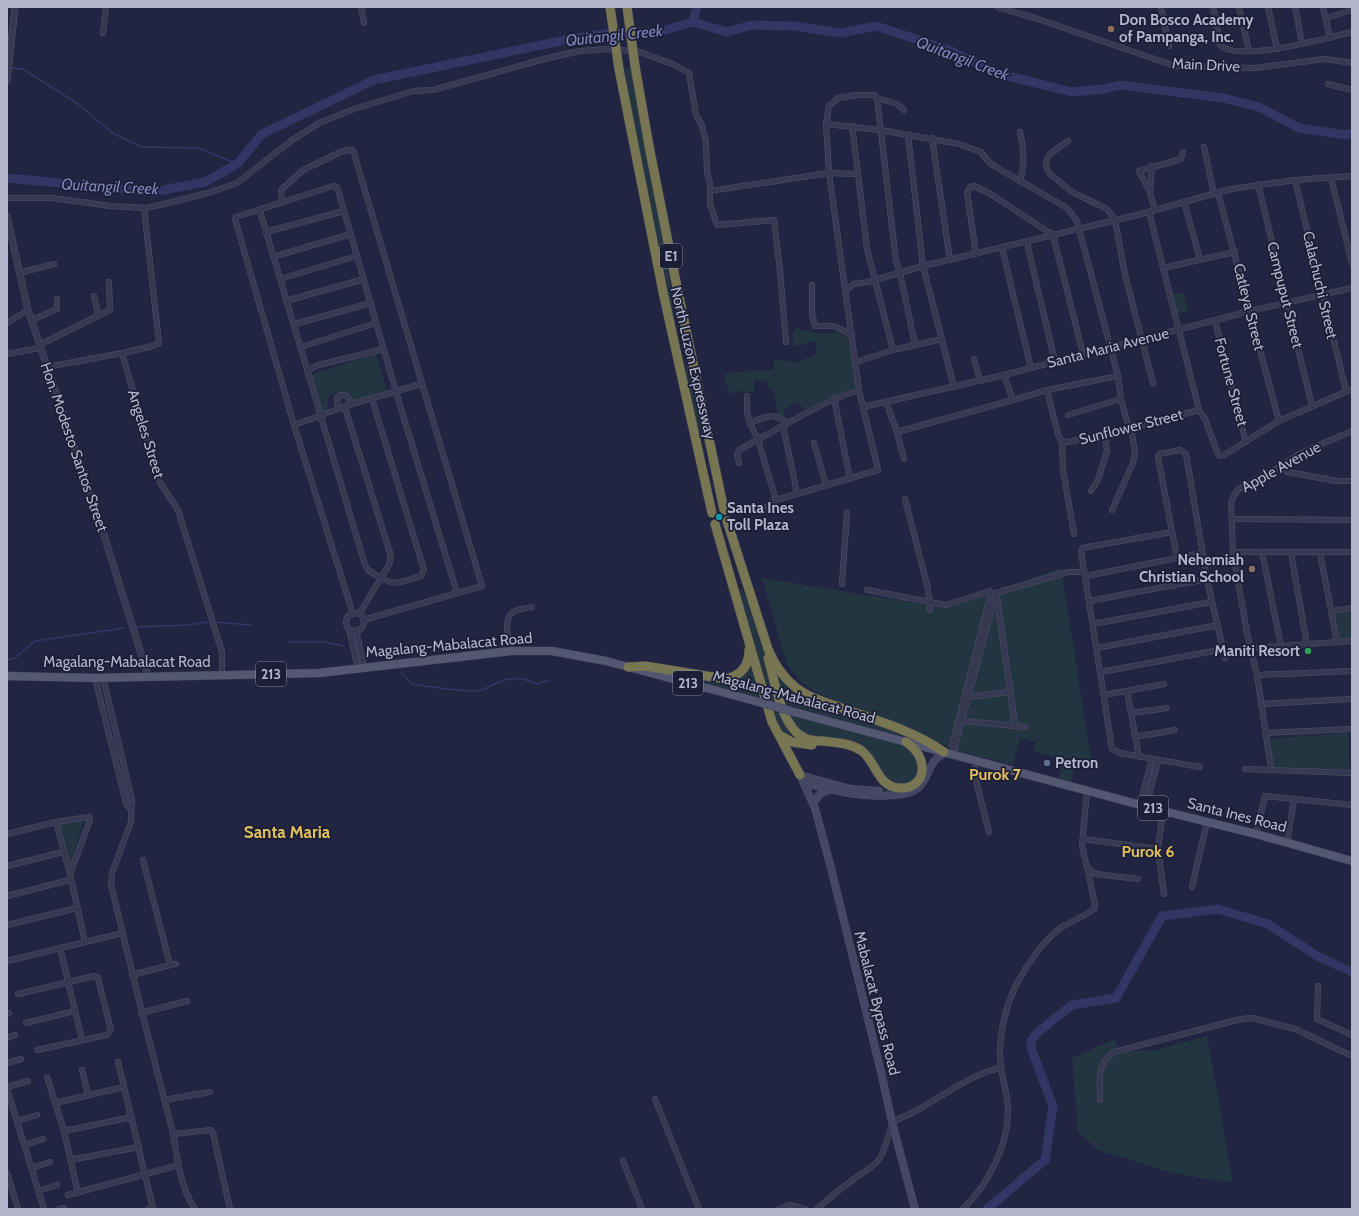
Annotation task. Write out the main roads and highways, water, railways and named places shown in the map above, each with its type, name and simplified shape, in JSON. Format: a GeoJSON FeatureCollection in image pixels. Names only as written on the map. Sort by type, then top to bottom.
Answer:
{"type":"FeatureCollection","features":[{"type":"Feature","properties":{"kind":"highway","name":"North Luzon Expressway"},"geometry":{"type":"LineString","coordinates":[[610,7],[619,69],[662,292],[712,513]]}},
{"type":"Feature","properties":{"kind":"highway","name":"North Luzon Expressway"},"geometry":{"type":"LineString","coordinates":[[627,7],[635,66],[677,287],[724,510]]}},
{"type":"Feature","properties":{"kind":"highway"},"geometry":{"type":"LineString","coordinates":[[728,521],[787,720],[798,734],[808,739],[838,743],[859,749],[869,758],[884,782],[897,788],[912,785],[919,778],[923,770],[917,750],[906,742]]}},
{"type":"Feature","properties":{"kind":"highway"},"geometry":{"type":"LineString","coordinates":[[715,524],[768,709],[777,732],[802,779]]}},
{"type":"Feature","properties":{"kind":"highway"},"geometry":{"type":"LineString","coordinates":[[761,629],[779,670],[802,692],[907,732],[949,752]]}},
{"type":"Feature","properties":{"kind":"highway"},"geometry":{"type":"LineString","coordinates":[[628,667],[645,666],[718,679],[730,678],[740,673],[745,668],[748,660],[749,645]]}},
{"type":"Feature","properties":{"kind":"highway"},"geometry":{"type":"LineString","coordinates":[[777,732],[784,739],[792,742],[839,748],[855,753],[866,764],[880,786],[889,792],[899,794]]}},
{"type":"Feature","properties":{"kind":"main road","name":"Magalang-Mabalacat Road"},"geometry":{"type":"LineString","coordinates":[[7,676],[99,678],[148,676],[222,676],[319,672],[361,665],[511,651],[552,651],[628,667],[906,742],[949,752]]}},
{"type":"Feature","properties":{"kind":"main road","name":"Santa Ines Road"},"geometry":{"type":"LineString","coordinates":[[949,752],[976,761],[1163,811],[1287,842],[1352,861]]}},
{"type":"Feature","properties":{"kind":"main road"},"geometry":{"type":"LineString","coordinates":[[802,779],[830,790],[862,796],[908,793],[917,789],[925,779],[934,760],[949,752]]}},
{"type":"Feature","properties":{"kind":"main road"},"geometry":{"type":"LineString","coordinates":[[802,779],[850,789],[879,791]]}},
{"type":"Feature","properties":{"kind":"main road","name":"Mabalacat Bypass Road"},"geometry":{"type":"LineString","coordinates":[[802,779],[813,803],[915,1209]]}},
{"type":"Feature","properties":{"kind":"main road"},"geometry":{"type":"LineString","coordinates":[[813,803],[821,793],[830,790]]}},
{"type":"Feature","properties":{"kind":"waterway"},"geometry":{"type":"LineString","coordinates":[[693,22],[697,7]]}},
{"type":"Feature","properties":{"kind":"waterway","name":"Quitangil Creek"},"geometry":{"type":"LineString","coordinates":[[7,178],[153,192],[205,182],[237,164],[262,134],[374,80],[575,38],[621,32],[658,32],[693,22],[727,32],[752,25],[794,26],[841,33],[876,26],[949,50],[1000,74],[1072,92],[1104,89],[1120,85],[1223,98],[1259,107],[1299,128],[1346,135],[1352,133]]}},
{"type":"Feature","properties":{"kind":"waterway"},"geometry":{"type":"LineString","coordinates":[[11,68],[23,69],[78,104],[112,133],[142,147],[199,148],[237,164]]}},
{"type":"Feature","properties":{"kind":"waterway"},"geometry":{"type":"LineString","coordinates":[[135,627],[188,625],[207,622]]}},
{"type":"Feature","properties":{"kind":"waterway"},"geometry":{"type":"LineString","coordinates":[[216,622],[251,625]]}},
{"type":"Feature","properties":{"kind":"waterway"},"geometry":{"type":"LineString","coordinates":[[7,660],[15,658],[35,641],[125,628]]}},
{"type":"Feature","properties":{"kind":"waterway"},"geometry":{"type":"LineString","coordinates":[[288,642],[325,642],[344,646]]}},
{"type":"Feature","properties":{"kind":"waterway"},"geometry":{"type":"LineString","coordinates":[[367,649],[384,651],[391,660]]}},
{"type":"Feature","properties":{"kind":"waterway"},"geometry":{"type":"LineString","coordinates":[[401,672],[412,684],[468,691],[480,690],[511,679],[525,680],[537,684],[549,680]]}},
{"type":"Feature","properties":{"kind":"waterway"},"geometry":{"type":"LineString","coordinates":[[987,1209],[1045,1160],[1053,1106],[1031,1048],[1031,1041],[1038,1032],[1072,1005],[1116,998],[1162,916],[1218,909],[1268,924],[1319,957],[1352,972]]}},
{"type":"Feature","properties":{"kind":"place","name":"Don Bosco Academy of Pampanga, Inc."},"geometry":{"type":"Point","coordinates":[1111,29]}},
{"type":"Feature","properties":{"kind":"place","name":"Santa Ines Toll Plaza"},"geometry":{"type":"Point","coordinates":[719,517]}},
{"type":"Feature","properties":{"kind":"place","name":"Nehemiah Christian School"},"geometry":{"type":"Point","coordinates":[1252,569]}},
{"type":"Feature","properties":{"kind":"place","name":"Maniti Resort"},"geometry":{"type":"Point","coordinates":[1308,651]}},
{"type":"Feature","properties":{"kind":"place","name":"Petron"},"geometry":{"type":"Point","coordinates":[1047,763]}},
{"type":"Feature","properties":{"kind":"district","name":"Purok 7"},"geometry":{"type":"Point","coordinates":[995,774]}},
{"type":"Feature","properties":{"kind":"district","name":"Santa Maria"},"geometry":{"type":"Point","coordinates":[287,832]}},
{"type":"Feature","properties":{"kind":"district","name":"Purok 6"},"geometry":{"type":"Point","coordinates":[1148,851]}}]}
